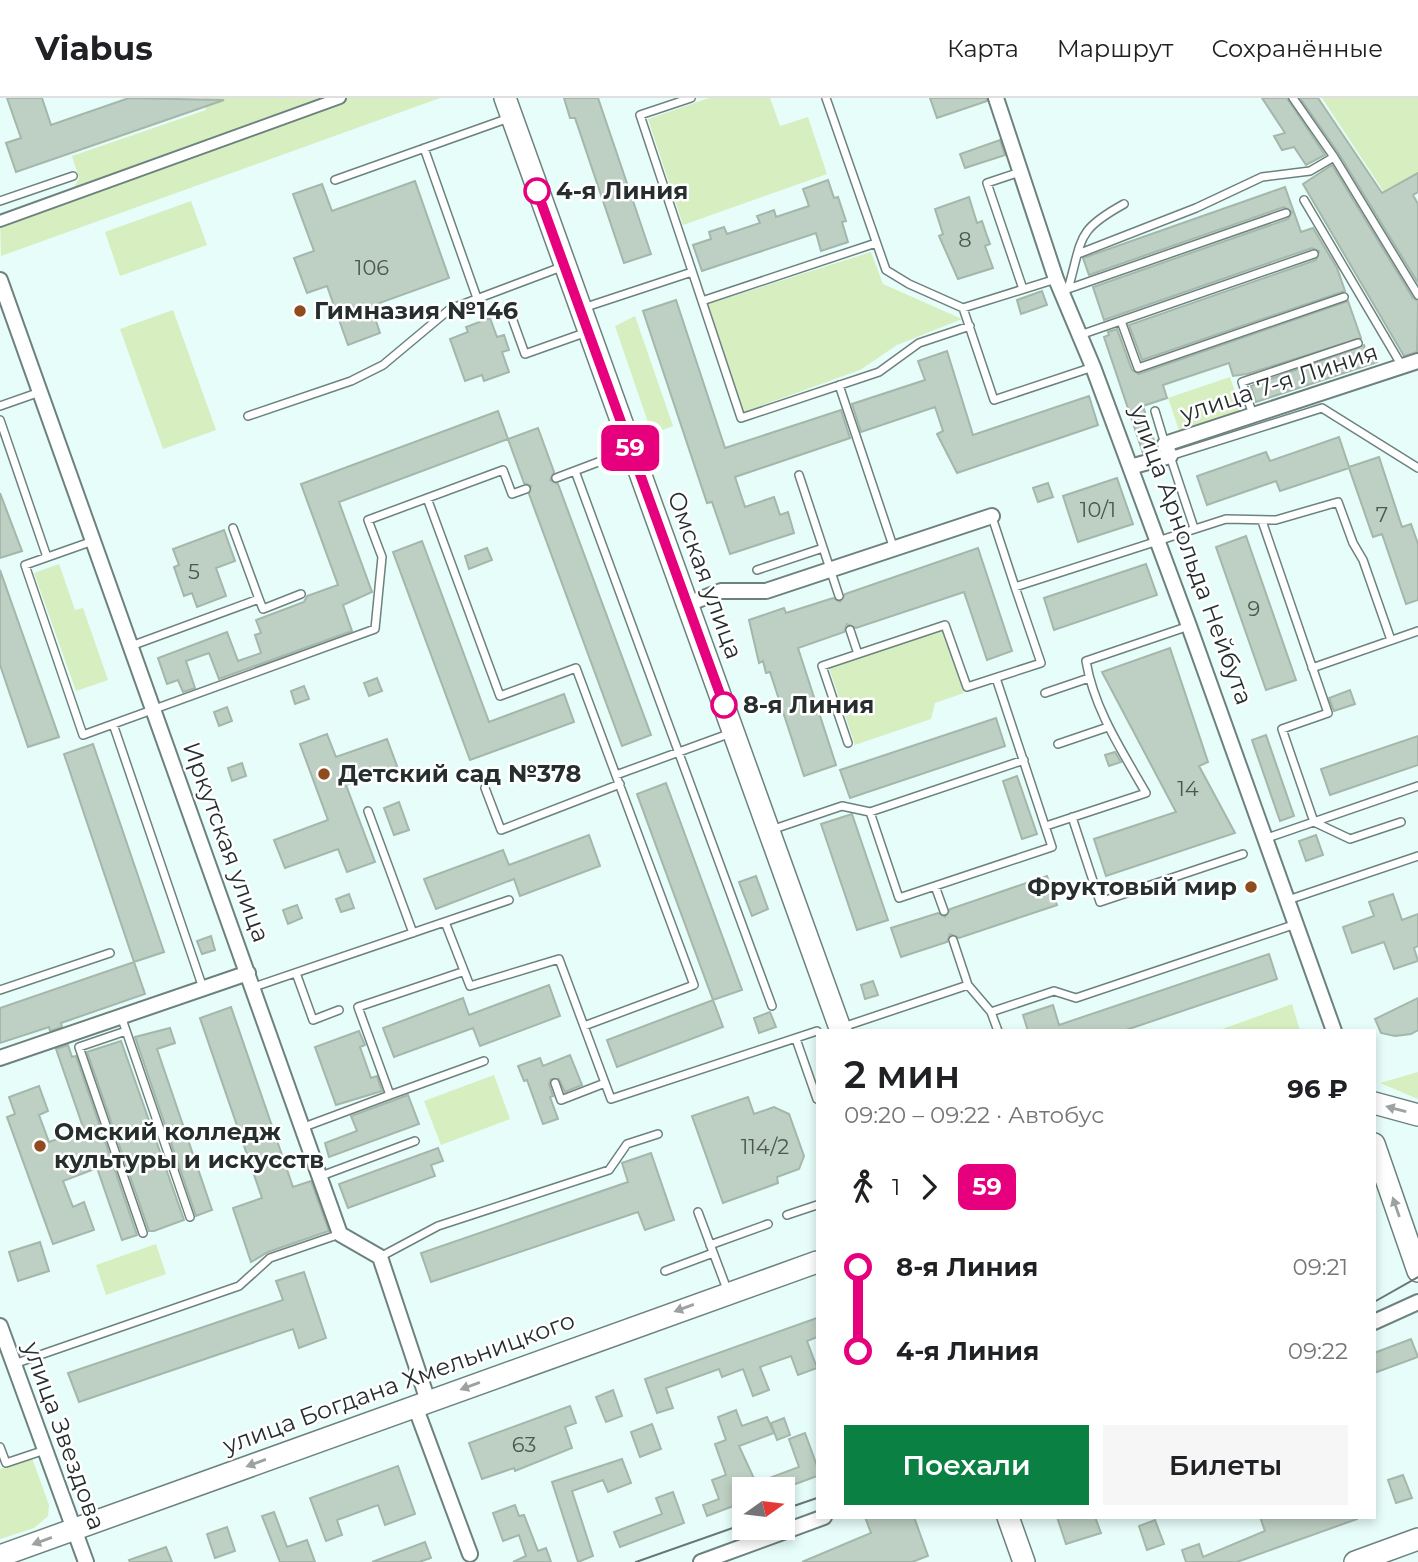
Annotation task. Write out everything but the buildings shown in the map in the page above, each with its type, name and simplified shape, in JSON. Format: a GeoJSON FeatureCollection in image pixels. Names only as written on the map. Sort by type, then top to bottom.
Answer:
{"type":"FeatureCollection","features":[{"type":"Feature","properties":{"kind":"main road","name":"Омская улица"},"geometry":{"type":"LineString","coordinates":[[508,107],[840,1027]]}},
{"type":"Feature","properties":{"kind":"main road"},"geometry":{"type":"LineString","coordinates":[[1376,1104],[1418,1115]]}},
{"type":"Feature","properties":{"kind":"main road"},"geometry":{"type":"LineString","coordinates":[[1376,1150],[1418,1270]]}},
{"type":"Feature","properties":{"kind":"main road","name":"улица Богдана Хмельницкого"},"geometry":{"type":"LineString","coordinates":[[0,1556],[816,1262]]}},
{"type":"Feature","properties":{"kind":"main road"},"geometry":{"type":"LineString","coordinates":[[1009,1519],[1024,1562]]}},
{"type":"Feature","properties":{"kind":"main road"},"geometry":{"type":"LineString","coordinates":[[1355,1562],[1418,1539]]}},
{"type":"Feature","properties":{"kind":"street"},"geometry":{"type":"LineString","coordinates":[[0,221],[340,98]]}},
{"type":"Feature","properties":{"kind":"street","name":"улица Арнольда Нейбута"},"geometry":{"type":"LineString","coordinates":[[996,98],[1062,286],[1267,838],[1333,1029]]}},
{"type":"Feature","properties":{"kind":"street","name":"Иркутская улица"},"geometry":{"type":"LineString","coordinates":[[0,280],[340,1234]]}},
{"type":"Feature","properties":{"kind":"street","name":"улица 7-я Линия"},"geometry":{"type":"LineString","coordinates":[[1130,467],[1254,415],[1418,361]]}},
{"type":"Feature","properties":{"kind":"street"},"geometry":{"type":"LineString","coordinates":[[688,604],[721,591],[766,591],[992,516]]}},
{"type":"Feature","properties":{"kind":"street"},"geometry":{"type":"LineString","coordinates":[[0,1058],[248,973]]}},
{"type":"Feature","properties":{"kind":"street"},"geometry":{"type":"LineString","coordinates":[[340,1234],[380,1257],[422,1404],[470,1554]]}},
{"type":"Feature","properties":{"kind":"street"},"geometry":{"type":"LineString","coordinates":[[1376,1321],[1418,1302]]}},
{"type":"Feature","properties":{"kind":"street","name":"улица Звездова"},"geometry":{"type":"LineString","coordinates":[[0,1326],[8,1360],[86,1562]]}},
{"type":"Feature","properties":{"kind":"street"},"geometry":{"type":"LineString","coordinates":[[701,1562],[819,1519]]}},
{"type":"Feature","properties":{"kind":"lane"},"geometry":{"type":"LineString","coordinates":[[691,98],[640,115],[741,418],[879,372],[919,343],[970,326]]}},
{"type":"Feature","properties":{"kind":"lane"},"geometry":{"type":"LineString","coordinates":[[826,98],[886,270],[909,284],[963,308],[1023,289],[1062,286],[1286,213]]}},
{"type":"Feature","properties":{"kind":"lane"},"geometry":{"type":"LineString","coordinates":[[1293,98],[1334,157],[1418,295]]}},
{"type":"Feature","properties":{"kind":"lane"},"geometry":{"type":"LineString","coordinates":[[335,180],[424,148],[508,107]]}},
{"type":"Feature","properties":{"kind":"lane"},"geometry":{"type":"LineString","coordinates":[[424,148],[477,298]]}},
{"type":"Feature","properties":{"kind":"lane"},"geometry":{"type":"LineString","coordinates":[[1078,254],[1196,208],[1262,177],[1310,171],[1334,157]]}},
{"type":"Feature","properties":{"kind":"lane"},"geometry":{"type":"LineString","coordinates":[[1021,172],[987,183],[1023,289]]}},
{"type":"Feature","properties":{"kind":"lane"},"geometry":{"type":"LineString","coordinates":[[0,201],[73,176]]}},
{"type":"Feature","properties":{"kind":"lane"},"geometry":{"type":"LineString","coordinates":[[1304,200],[1402,366]]}},
{"type":"Feature","properties":{"kind":"lane"},"geometry":{"type":"LineString","coordinates":[[1062,286],[1078,254],[1082,237],[1093,221],[1124,204]]}},
{"type":"Feature","properties":{"kind":"lane"},"geometry":{"type":"LineString","coordinates":[[702,301],[876,243]]}},
{"type":"Feature","properties":{"kind":"lane"},"geometry":{"type":"LineString","coordinates":[[1080,335],[1314,254]]}},
{"type":"Feature","properties":{"kind":"lane"},"geometry":{"type":"LineString","coordinates":[[248,416],[369,372],[383,365],[450,309],[564,266]]}},
{"type":"Feature","properties":{"kind":"lane"},"geometry":{"type":"LineString","coordinates":[[580,310],[692,272]]}},
{"type":"Feature","properties":{"kind":"lane"},"geometry":{"type":"LineString","coordinates":[[1121,320],[1138,368],[1344,297]]}},
{"type":"Feature","properties":{"kind":"lane"},"geometry":{"type":"LineString","coordinates":[[963,308],[994,400],[1093,367]]}},
{"type":"Feature","properties":{"kind":"lane"},"geometry":{"type":"LineString","coordinates":[[512,318],[525,354],[588,331]]}},
{"type":"Feature","properties":{"kind":"lane"},"geometry":{"type":"LineString","coordinates":[[1254,415],[1242,382],[1358,343]]}},
{"type":"Feature","properties":{"kind":"lane"},"geometry":{"type":"LineString","coordinates":[[839,385],[894,549]]}},
{"type":"Feature","properties":{"kind":"lane"},"geometry":{"type":"LineString","coordinates":[[0,406],[40,392]]}},
{"type":"Feature","properties":{"kind":"lane"},"geometry":{"type":"LineString","coordinates":[[1168,450],[1322,408],[1418,468]]}},
{"type":"Feature","properties":{"kind":"lane"},"geometry":{"type":"LineString","coordinates":[[1154,411],[1194,528]]}},
{"type":"Feature","properties":{"kind":"lane"},"geometry":{"type":"LineString","coordinates":[[0,420],[4,442],[47,557]]}},
{"type":"Feature","properties":{"kind":"lane"},"geometry":{"type":"LineString","coordinates":[[556,478],[631,450]]}},
{"type":"Feature","properties":{"kind":"lane"},"geometry":{"type":"LineString","coordinates":[[94,541],[25,565],[83,735],[374,629],[382,557],[369,520],[503,470],[512,494],[526,489]]}},
{"type":"Feature","properties":{"kind":"lane"},"geometry":{"type":"LineString","coordinates":[[575,471],[772,1006]]}},
{"type":"Feature","properties":{"kind":"lane"},"geometry":{"type":"LineString","coordinates":[[799,475],[839,596]]}},
{"type":"Feature","properties":{"kind":"lane"},"geometry":{"type":"LineString","coordinates":[[427,498],[500,696],[576,668],[694,985],[584,1026]]}},
{"type":"Feature","properties":{"kind":"lane"},"geometry":{"type":"LineString","coordinates":[[1015,587],[1157,539],[1226,519],[1276,520],[1338,502],[1353,543],[1363,560],[1391,640]]}},
{"type":"Feature","properties":{"kind":"lane"},"geometry":{"type":"LineString","coordinates":[[848,743],[822,666],[945,625],[967,687],[1041,663],[992,516]]}},
{"type":"Feature","properties":{"kind":"lane"},"geometry":{"type":"LineString","coordinates":[[1262,521],[1328,713],[1282,729],[1314,822],[1350,839],[1401,822]]}},
{"type":"Feature","properties":{"kind":"lane"},"geometry":{"type":"LineString","coordinates":[[233,528],[263,608],[301,594]]}},
{"type":"Feature","properties":{"kind":"lane"},"geometry":{"type":"LineString","coordinates":[[757,570],[823,548]]}},
{"type":"Feature","properties":{"kind":"lane"},"geometry":{"type":"LineString","coordinates":[[131,646],[259,599]]}},
{"type":"Feature","properties":{"kind":"lane"},"geometry":{"type":"LineString","coordinates":[[1046,826],[1146,793],[1108,727],[1089,678],[1086,661],[1189,626]]}},
{"type":"Feature","properties":{"kind":"lane"},"geometry":{"type":"LineString","coordinates":[[850,630],[858,654]]}},
{"type":"Feature","properties":{"kind":"lane"},"geometry":{"type":"LineString","coordinates":[[1312,668],[1418,631]]}},
{"type":"Feature","properties":{"kind":"lane"},"geometry":{"type":"LineString","coordinates":[[870,812],[899,898],[1052,847],[996,678]]}},
{"type":"Feature","properties":{"kind":"lane"},"geometry":{"type":"LineString","coordinates":[[1045,693],[1089,678]]}},
{"type":"Feature","properties":{"kind":"lane"},"geometry":{"type":"LineString","coordinates":[[113,724],[203,988]]}},
{"type":"Feature","properties":{"kind":"lane"},"geometry":{"type":"LineString","coordinates":[[1058,744],[1108,727]]}},
{"type":"Feature","properties":{"kind":"lane"},"geometry":{"type":"LineString","coordinates":[[616,775],[734,732]]}},
{"type":"Feature","properties":{"kind":"lane"},"geometry":{"type":"LineString","coordinates":[[769,830],[842,806],[870,812],[1024,760]]}},
{"type":"Feature","properties":{"kind":"lane"},"geometry":{"type":"LineString","coordinates":[[485,788],[501,830],[620,784]]}},
{"type":"Feature","properties":{"kind":"lane"},"geometry":{"type":"LineString","coordinates":[[1267,838],[1418,786]]}},
{"type":"Feature","properties":{"kind":"lane"},"geometry":{"type":"LineString","coordinates":[[368,811],[413,933]]}},
{"type":"Feature","properties":{"kind":"lane"},"geometry":{"type":"LineString","coordinates":[[1072,817],[1100,902],[1243,854]]}},
{"type":"Feature","properties":{"kind":"lane"},"geometry":{"type":"LineString","coordinates":[[1288,900],[1418,856]]}},
{"type":"Feature","properties":{"kind":"lane"},"geometry":{"type":"LineString","coordinates":[[935,886],[944,911]]}},
{"type":"Feature","properties":{"kind":"lane"},"geometry":{"type":"LineString","coordinates":[[254,987],[509,900]]}},
{"type":"Feature","properties":{"kind":"lane"},"geometry":{"type":"LineString","coordinates":[[445,922],[462,972],[470,986],[559,959],[611,1099],[816,1031]]}},
{"type":"Feature","properties":{"kind":"lane"},"geometry":{"type":"LineString","coordinates":[[992,1012],[1054,991],[1076,998],[1296,924]]}},
{"type":"Feature","properties":{"kind":"lane"},"geometry":{"type":"LineString","coordinates":[[953,940],[968,985],[992,1012],[997,1029]]}},
{"type":"Feature","properties":{"kind":"lane"},"geometry":{"type":"LineString","coordinates":[[0,990],[110,953]]}},
{"type":"Feature","properties":{"kind":"lane"},"geometry":{"type":"LineString","coordinates":[[390,1095],[358,1007],[462,972]]}},
{"type":"Feature","properties":{"kind":"lane"},"geometry":{"type":"LineString","coordinates":[[296,973],[313,1020],[339,1010]]}},
{"type":"Feature","properties":{"kind":"lane"},"geometry":{"type":"LineString","coordinates":[[840,1027],[968,985]]}},
{"type":"Feature","properties":{"kind":"lane"},"geometry":{"type":"LineString","coordinates":[[121,1016],[190,1217]]}},
{"type":"Feature","properties":{"kind":"lane"},"geometry":{"type":"LineString","coordinates":[[126,1031],[79,1047],[143,1233]]}},
{"type":"Feature","properties":{"kind":"lane"},"geometry":{"type":"LineString","coordinates":[[796,1039],[816,1096]]}},
{"type":"Feature","properties":{"kind":"lane"},"geometry":{"type":"LineString","coordinates":[[304,1127],[484,1061]]}},
{"type":"Feature","properties":{"kind":"lane"},"geometry":{"type":"LineString","coordinates":[[555,1083],[561,1100],[605,1083]]}},
{"type":"Feature","properties":{"kind":"lane"},"geometry":{"type":"LineString","coordinates":[[380,1257],[438,1226],[609,1170],[628,1144],[658,1134]]}},
{"type":"Feature","properties":{"kind":"lane"},"geometry":{"type":"LineString","coordinates":[[321,1176],[415,1141]]}},
{"type":"Feature","properties":{"kind":"lane"},"geometry":{"type":"LineString","coordinates":[[787,1215],[816,1205]]}},
{"type":"Feature","properties":{"kind":"lane"},"geometry":{"type":"LineString","coordinates":[[698,1212],[728,1292]]}},
{"type":"Feature","properties":{"kind":"lane"},"geometry":{"type":"LineString","coordinates":[[665,1271],[768,1224]]}},
{"type":"Feature","properties":{"kind":"lane"},"geometry":{"type":"LineString","coordinates":[[8,1360],[239,1286],[270,1258],[340,1234]]}},
{"type":"Feature","properties":{"kind":"lane"},"geometry":{"type":"LineString","coordinates":[[0,1447],[6,1463],[45,1450]]}},
{"type":"Feature","properties":{"kind":"green space"},"geometry":{"type":"Polygon","coordinates":[[[203,98],[440,98],[1,256],[0,217],[74,188],[79,178],[72,156],[206,110],[203,98]]]}},
{"type":"Feature","properties":{"kind":"green space"},"geometry":{"type":"Polygon","coordinates":[[[709,98],[770,98],[780,126],[808,117],[827,174],[683,225],[648,119],[709,98]]]}},
{"type":"Feature","properties":{"kind":"green space"},"geometry":{"type":"Polygon","coordinates":[[[1322,98],[1418,98],[1418,179],[1386,195],[1322,98]]]}},
{"type":"Feature","properties":{"kind":"green space"},"geometry":{"type":"Polygon","coordinates":[[[191,201],[207,245],[120,276],[105,232],[191,201]]]}},
{"type":"Feature","properties":{"kind":"green space"},"geometry":{"type":"Polygon","coordinates":[[[871,252],[883,284],[962,319],[897,345],[860,370],[743,412],[708,304],[871,252]]]}},
{"type":"Feature","properties":{"kind":"green space"},"geometry":{"type":"Polygon","coordinates":[[[173,310],[216,430],[163,449],[120,329],[173,310]]]}},
{"type":"Feature","properties":{"kind":"green space"},"geometry":{"type":"Polygon","coordinates":[[[635,316],[673,426],[652,434],[615,326],[635,316]]]}},
{"type":"Feature","properties":{"kind":"green space"},"geometry":{"type":"Polygon","coordinates":[[[1230,377],[1242,412],[1180,433],[1168,398],[1230,377]]]}},
{"type":"Feature","properties":{"kind":"green space"},"geometry":{"type":"Polygon","coordinates":[[[59,564],[75,610],[83,608],[108,680],[76,691],[34,573],[59,564]]]}},
{"type":"Feature","properties":{"kind":"green space"},"geometry":{"type":"Polygon","coordinates":[[[942,629],[964,693],[935,703],[931,719],[855,745],[829,668],[942,629]]]}},
{"type":"Feature","properties":{"kind":"green space"},"geometry":{"type":"Polygon","coordinates":[[[1292,1004],[1299,1029],[1223,1029],[1292,1004]]]}},
{"type":"Feature","properties":{"kind":"green space"},"geometry":{"type":"Polygon","coordinates":[[[1418,1072],[1418,1099],[1380,1083],[1418,1072]]]}},
{"type":"Feature","properties":{"kind":"green space"},"geometry":{"type":"Polygon","coordinates":[[[494,1075],[510,1119],[441,1145],[424,1101],[494,1075]]]}},
{"type":"Feature","properties":{"kind":"green space"},"geometry":{"type":"Polygon","coordinates":[[[156,1244],[166,1274],[106,1295],[96,1265],[156,1244]]]}},
{"type":"Feature","properties":{"kind":"green space"},"geometry":{"type":"Polygon","coordinates":[[[32,1458],[49,1505],[48,1516],[34,1528],[0,1539],[0,1469],[32,1458]]]}},
{"type":"Feature","properties":{"kind":"tram line"},"geometry":{"type":"LineString","coordinates":[[1376,1301],[1418,1277]]}},
{"type":"Feature","properties":{"kind":"tram line"},"geometry":{"type":"LineString","coordinates":[[795,1506],[816,1498]]}},
{"type":"Feature","properties":{"kind":"tram line"},"geometry":{"type":"LineString","coordinates":[[636,1562],[732,1528]]}},
{"type":"Feature","properties":{"kind":"bus line","name":"59"},"geometry":{"type":"LineString","coordinates":[[537,191],[724,705]]}},
{"type":"Feature","properties":{"kind":"place","name":"4-я Линия"},"geometry":{"type":"Point","coordinates":[537,191]}},
{"type":"Feature","properties":{"kind":"place","name":"Гимназия №146"},"geometry":{"type":"Point","coordinates":[300,311]}},
{"type":"Feature","properties":{"kind":"place","name":"8-я Линия"},"geometry":{"type":"Point","coordinates":[724,705]}},
{"type":"Feature","properties":{"kind":"place","name":"Детский сад №378"},"geometry":{"type":"Point","coordinates":[324,774]}},
{"type":"Feature","properties":{"kind":"place","name":"Фруктовый мир"},"geometry":{"type":"Point","coordinates":[1251,887]}},
{"type":"Feature","properties":{"kind":"place","name":"Омский колледж культуры и искусств"},"geometry":{"type":"Point","coordinates":[40,1146]}}]}
